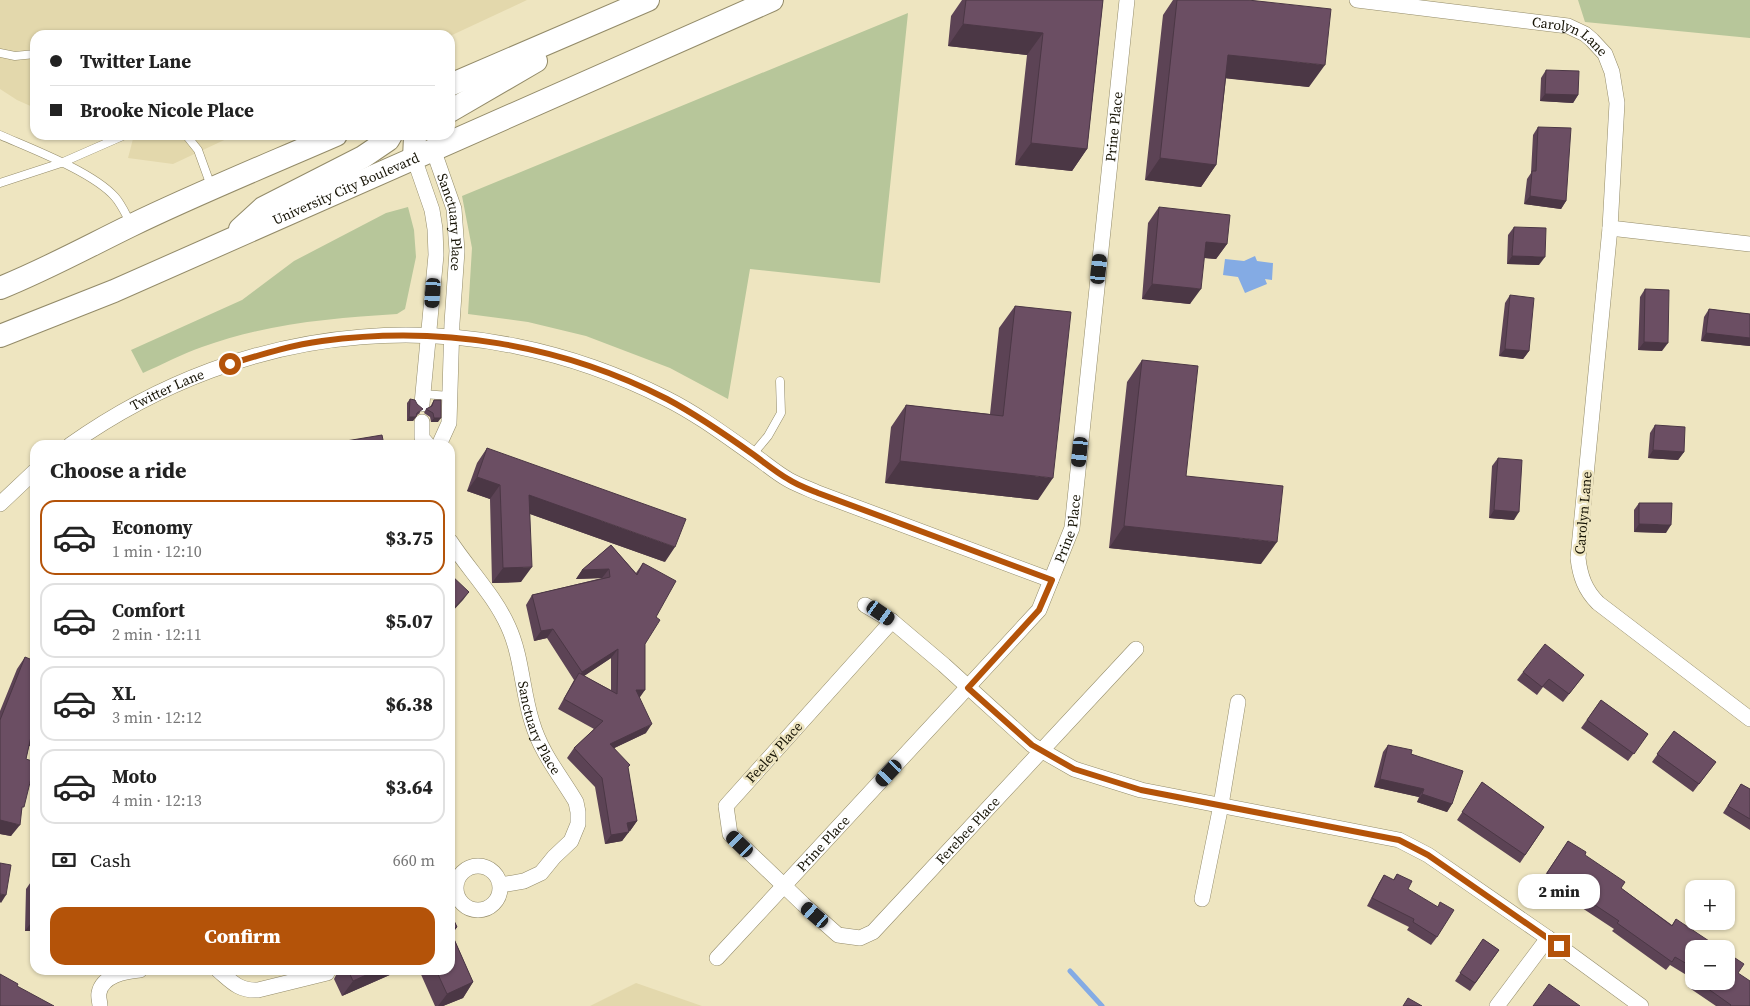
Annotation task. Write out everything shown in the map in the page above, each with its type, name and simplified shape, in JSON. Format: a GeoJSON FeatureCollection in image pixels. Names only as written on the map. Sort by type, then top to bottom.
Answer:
{"type":"FeatureCollection","features":[{"type":"Feature","properties":{"kind":"main road","name":"University City Boulevard"},"geometry":{"type":"LineString","coordinates":[[0,336],[114,291],[227,242],[772,0]]}},
{"type":"Feature","properties":{"kind":"main road"},"geometry":{"type":"LineString","coordinates":[[455,83],[645,1]]}},
{"type":"Feature","properties":{"kind":"main road"},"geometry":{"type":"LineString","coordinates":[[455,108],[538,60],[588,25]]}},
{"type":"Feature","properties":{"kind":"main road"},"geometry":{"type":"LineString","coordinates":[[0,288],[29,276],[131,225],[212,188],[324,140]]}},
{"type":"Feature","properties":{"kind":"main road"},"geometry":{"type":"LineString","coordinates":[[227,242],[263,208],[363,157],[388,140]]}},
{"type":"Feature","properties":{"kind":"main road"},"geometry":{"type":"LineString","coordinates":[[417,140],[424,154]]}},
{"type":"Feature","properties":{"kind":"street","name":"Prine Place"},"geometry":{"type":"LineString","coordinates":[[717,958],[1039,610],[1052,580],[1072,528],[1127,0]]}},
{"type":"Feature","properties":{"kind":"street","name":"Carolyn Lane"},"geometry":{"type":"LineString","coordinates":[[1357,0],[1568,26],[1585,34],[1592,40],[1609,63],[1617,102],[1610,228],[1578,558],[1580,573],[1586,589],[1598,603],[1750,718]]}},
{"type":"Feature","properties":{"kind":"street","name":"Sanctuary Place"},"geometry":{"type":"LineString","coordinates":[[422,399],[436,255],[435,229],[424,154]]}},
{"type":"Feature","properties":{"kind":"street","name":"Sanctuary Place"},"geometry":{"type":"LineString","coordinates":[[424,154],[454,209],[456,223],[457,251],[450,423],[442,440]]}},
{"type":"Feature","properties":{"kind":"street"},"geometry":{"type":"LineString","coordinates":[[1610,228],[1750,244]]}},
{"type":"Feature","properties":{"kind":"street","name":"Twitter Lane"},"geometry":{"type":"LineString","coordinates":[[78,440],[100,425],[172,386],[230,364],[321,341],[397,334],[452,337],[509,344],[589,365],[668,400],[704,421],[752,454]]}},
{"type":"Feature","properties":{"kind":"street"},"geometry":{"type":"LineString","coordinates":[[422,422],[422,438],[424,440]]}},
{"type":"Feature","properties":{"kind":"street"},"geometry":{"type":"LineString","coordinates":[[752,454],[788,480],[818,493],[1052,580]]}},
{"type":"Feature","properties":{"kind":"street"},"geometry":{"type":"LineString","coordinates":[[0,504],[30,476]]}},
{"type":"Feature","properties":{"kind":"street","name":"Sanctuary Place"},"geometry":{"type":"LineString","coordinates":[[455,548],[494,599],[509,628],[517,649],[531,721],[540,745],[573,798],[578,812],[578,824],[571,841],[541,873],[524,881],[501,885]]}},
{"type":"Feature","properties":{"kind":"street"},"geometry":{"type":"LineString","coordinates":[[866,605],[892,621],[1032,745],[1074,769],[1133,787],[1399,840],[1428,855],[1548,938],[1641,1006]]}},
{"type":"Feature","properties":{"kind":"street","name":"Feeley Place"},"geometry":{"type":"LineString","coordinates":[[784,886],[730,834],[726,806],[892,621]]}},
{"type":"Feature","properties":{"kind":"street","name":"Ferebee Place"},"geometry":{"type":"LineString","coordinates":[[784,886],[838,935],[860,938],[873,932],[1136,649]]}},
{"type":"Feature","properties":{"kind":"street"},"geometry":{"type":"LineString","coordinates":[[1202,899],[1221,805],[1238,702]]}},
{"type":"Feature","properties":{"kind":"street"},"geometry":{"type":"LineString","coordinates":[[1497,1006],[1548,938]]}},
{"type":"Feature","properties":{"kind":"street"},"geometry":{"type":"LineString","coordinates":[[100,1006],[99,994],[105,982],[117,975]]}},
{"type":"Feature","properties":{"kind":"street"},"geometry":{"type":"LineString","coordinates":[[226,975],[241,988],[250,991],[319,975]]}},
{"type":"Feature","properties":{"kind":"lane"},"geometry":{"type":"LineString","coordinates":[[0,53],[15,56],[30,54]]}},
{"type":"Feature","properties":{"kind":"lane"},"geometry":{"type":"LineString","coordinates":[[0,135],[84,174],[114,196],[131,225]]}},
{"type":"Feature","properties":{"kind":"lane"},"geometry":{"type":"LineString","coordinates":[[0,182],[61,163],[114,140]]}},
{"type":"Feature","properties":{"kind":"lane"},"geometry":{"type":"LineString","coordinates":[[190,140],[198,150],[212,188]]}},
{"type":"Feature","properties":{"kind":"lane"},"geometry":{"type":"LineString","coordinates":[[752,454],[768,436],[781,413],[780,380]]}},
{"type":"Feature","properties":{"kind":"lane"},"geometry":{"type":"LineString","coordinates":[[422,399],[450,396]]}},
{"type":"Feature","properties":{"kind":"shaded area"},"geometry":{"type":"Polygon","coordinates":[[[0,0],[527,0],[455,34],[455,30],[30,30],[30,106],[0,89],[0,0]]]}},
{"type":"Feature","properties":{"kind":"shaded area"},"geometry":{"type":"Polygon","coordinates":[[[133,140],[224,140],[173,164],[128,158],[133,140]]]}},
{"type":"Feature","properties":{"kind":"shaded area"},"geometry":{"type":"Polygon","coordinates":[[[636,983],[702,1006],[590,1006],[636,983]]]}},
{"type":"Feature","properties":{"kind":"green space"},"geometry":{"type":"Polygon","coordinates":[[[1578,0],[1750,0],[1750,38],[1585,22],[1578,0]]]}},
{"type":"Feature","properties":{"kind":"green space"},"geometry":{"type":"Polygon","coordinates":[[[908,13],[880,283],[750,269],[728,399],[670,368],[586,336],[528,322],[468,314],[472,248],[462,196],[908,13]]]}},
{"type":"Feature","properties":{"kind":"green space"},"geometry":{"type":"Polygon","coordinates":[[[408,207],[414,230],[416,257],[405,309],[397,314],[298,323],[250,333],[195,350],[143,373],[131,350],[242,300],[294,261],[386,213],[408,207]]]}},
{"type":"Feature","properties":{"kind":"water"},"geometry":{"type":"Polygon","coordinates":[[[1255,256],[1257,261],[1273,263],[1272,280],[1265,279],[1267,284],[1245,293],[1238,277],[1223,275],[1225,259],[1244,261],[1255,256]]]}},
{"type":"Feature","properties":{"kind":"building"},"geometry":{"type":"Polygon","coordinates":[[[966,0],[1103,0],[1087,149],[1031,143],[1043,33],[963,24],[966,0]]]}},
{"type":"Feature","properties":{"kind":"building"},"geometry":{"type":"Polygon","coordinates":[[[1177,0],[1248,0],[1331,9],[1325,65],[1228,55],[1216,165],[1160,158],[1177,0]]]}},
{"type":"Feature","properties":{"kind":"building"},"geometry":{"type":"Polygon","coordinates":[[[1546,70],[1579,71],[1578,95],[1545,94],[1546,70]]]}},
{"type":"Feature","properties":{"kind":"building"},"geometry":{"type":"Polygon","coordinates":[[[1538,127],[1571,128],[1566,201],[1530,196],[1532,171],[1536,171],[1538,127]]]}},
{"type":"Feature","properties":{"kind":"building"},"geometry":{"type":"Polygon","coordinates":[[[1159,207],[1230,215],[1227,244],[1206,242],[1201,289],[1152,284],[1159,207]]]}},
{"type":"Feature","properties":{"kind":"building"},"geometry":{"type":"Polygon","coordinates":[[[1514,227],[1546,228],[1545,257],[1512,256],[1514,227]]]}},
{"type":"Feature","properties":{"kind":"building"},"geometry":{"type":"Polygon","coordinates":[[[1645,289],[1669,290],[1668,343],[1644,342],[1645,289]]]}},
{"type":"Feature","properties":{"kind":"building"},"geometry":{"type":"Polygon","coordinates":[[[1510,295],[1534,298],[1529,351],[1505,349],[1510,295]]]}},
{"type":"Feature","properties":{"kind":"building"},"geometry":{"type":"Polygon","coordinates":[[[1015,306],[1071,312],[1053,478],[900,461],[906,405],[1003,416],[1015,306]]]}},
{"type":"Feature","properties":{"kind":"building"},"geometry":{"type":"Polygon","coordinates":[[[1709,309],[1750,314],[1750,338],[1706,333],[1709,309]]]}},
{"type":"Feature","properties":{"kind":"building"},"geometry":{"type":"Polygon","coordinates":[[[1142,360],[1198,366],[1186,476],[1283,486],[1277,542],[1124,526],[1142,360]]]}},
{"type":"Feature","properties":{"kind":"building"},"geometry":{"type":"Polygon","coordinates":[[[410,399],[415,400],[423,409],[417,413],[416,417],[409,417],[410,399]]]}},
{"type":"Feature","properties":{"kind":"building"},"geometry":{"type":"Polygon","coordinates":[[[434,400],[441,400],[441,418],[434,418],[433,413],[426,409],[432,406],[434,400]]]}},
{"type":"Feature","properties":{"kind":"building"},"geometry":{"type":"Polygon","coordinates":[[[1655,425],[1685,427],[1684,452],[1653,450],[1655,425]]]}},
{"type":"Feature","properties":{"kind":"building"},"geometry":{"type":"Polygon","coordinates":[[[382,435],[383,440],[352,440],[382,435]]]}},
{"type":"Feature","properties":{"kind":"building"},"geometry":{"type":"Polygon","coordinates":[[[487,448],[686,519],[675,547],[529,495],[532,567],[503,568],[500,485],[477,477],[487,448]]]}},
{"type":"Feature","properties":{"kind":"building"},"geometry":{"type":"Polygon","coordinates":[[[1498,458],[1522,460],[1519,512],[1494,510],[1498,458]]]}},
{"type":"Feature","properties":{"kind":"building"},"geometry":{"type":"Polygon","coordinates":[[[1639,503],[1672,503],[1671,525],[1639,524],[1639,503]]]}},
{"type":"Feature","properties":{"kind":"building"},"geometry":{"type":"Polygon","coordinates":[[[611,545],[637,575],[643,563],[676,581],[656,617],[660,620],[645,644],[645,690],[636,690],[652,724],[610,744],[630,765],[628,767],[637,821],[627,823],[629,832],[611,835],[602,778],[574,748],[603,721],[564,699],[579,673],[617,694],[618,649],[582,672],[553,629],[541,631],[532,595],[610,577],[609,569],[582,570],[611,545]]]}},
{"type":"Feature","properties":{"kind":"building"},"geometry":{"type":"Polygon","coordinates":[[[455,579],[469,592],[455,607],[455,579]]]}},
{"type":"Feature","properties":{"kind":"building"},"geometry":{"type":"Polygon","coordinates":[[[1545,644],[1584,675],[1569,694],[1549,679],[1542,687],[1523,672],[1545,644]]]}},
{"type":"Feature","properties":{"kind":"building"},"geometry":{"type":"Polygon","coordinates":[[[25,657],[30,659],[30,741],[26,759],[30,760],[30,782],[24,807],[22,807],[20,825],[0,820],[0,720],[25,657]]]}},
{"type":"Feature","properties":{"kind":"building"},"geometry":{"type":"Polygon","coordinates":[[[1601,700],[1648,734],[1634,754],[1587,720],[1601,700]]]}},
{"type":"Feature","properties":{"kind":"building"},"geometry":{"type":"Polygon","coordinates":[[[1674,731],[1716,762],[1699,784],[1657,754],[1674,731]]]}},
{"type":"Feature","properties":{"kind":"building"},"geometry":{"type":"Polygon","coordinates":[[[1388,745],[1412,750],[1411,754],[1463,771],[1452,804],[1422,794],[1424,789],[1380,779],[1388,745]]]}},
{"type":"Feature","properties":{"kind":"building"},"geometry":{"type":"Polygon","coordinates":[[[1482,782],[1544,827],[1525,855],[1462,812],[1482,782]]]}},
{"type":"Feature","properties":{"kind":"building"},"geometry":{"type":"Polygon","coordinates":[[[1741,784],[1750,789],[1750,819],[1728,806],[1741,784]]]}},
{"type":"Feature","properties":{"kind":"building"},"geometry":{"type":"Polygon","coordinates":[[[1568,841],[1586,852],[1585,855],[1625,882],[1621,888],[1672,926],[1676,919],[1685,925],[1685,930],[1692,930],[1708,940],[1685,940],[1685,963],[1675,957],[1672,962],[1617,923],[1619,921],[1547,873],[1568,841]]]}},
{"type":"Feature","properties":{"kind":"building"},"geometry":{"type":"Polygon","coordinates":[[[0,863],[11,865],[6,895],[0,894],[0,863]]]}},
{"type":"Feature","properties":{"kind":"building"},"geometry":{"type":"Polygon","coordinates":[[[1397,874],[1412,881],[1408,889],[1438,907],[1440,902],[1454,910],[1437,937],[1413,922],[1414,919],[1372,898],[1384,875],[1394,880],[1397,874]]]}},
{"type":"Feature","properties":{"kind":"building"},"geometry":{"type":"Polygon","coordinates":[[[1483,939],[1499,950],[1475,983],[1460,973],[1483,939]]]}},
{"type":"Feature","properties":{"kind":"building"},"geometry":{"type":"Polygon","coordinates":[[[455,941],[473,982],[447,994],[438,975],[455,975],[455,941]]]}},
{"type":"Feature","properties":{"kind":"building"},"geometry":{"type":"Polygon","coordinates":[[[1735,958],[1744,964],[1738,973],[1750,981],[1750,1006],[1731,1005],[1710,990],[1735,990],[1735,958]]]}},
{"type":"Feature","properties":{"kind":"building"},"geometry":{"type":"Polygon","coordinates":[[[0,974],[18,984],[17,986],[54,1006],[0,1006],[0,974]]]}},
{"type":"Feature","properties":{"kind":"building"},"geometry":{"type":"Polygon","coordinates":[[[350,975],[366,975],[353,981],[350,975]]]}},
{"type":"Feature","properties":{"kind":"building"},"geometry":{"type":"Polygon","coordinates":[[[1549,984],[1580,1006],[1533,1006],[1549,984]]]}},
{"type":"Feature","properties":{"kind":"building"},"geometry":{"type":"Polygon","coordinates":[[[1408,998],[1422,1006],[1403,1006],[1408,998]]]}},
{"type":"Feature","properties":{"kind":"waterway"},"geometry":{"type":"LineString","coordinates":[[1070,971],[1102,1006]]}},
{"type":"Feature","properties":{"kind":"route"},"geometry":{"type":"LineString","coordinates":[[230,364],[321,341],[397,334],[452,337],[509,344],[589,365],[627,380],[668,400],[704,421],[788,480],[818,493],[1052,580],[1039,610],[968,688],[1032,745],[1074,769],[1141,790],[1399,840],[1428,855],[1559,946]]}}]}
